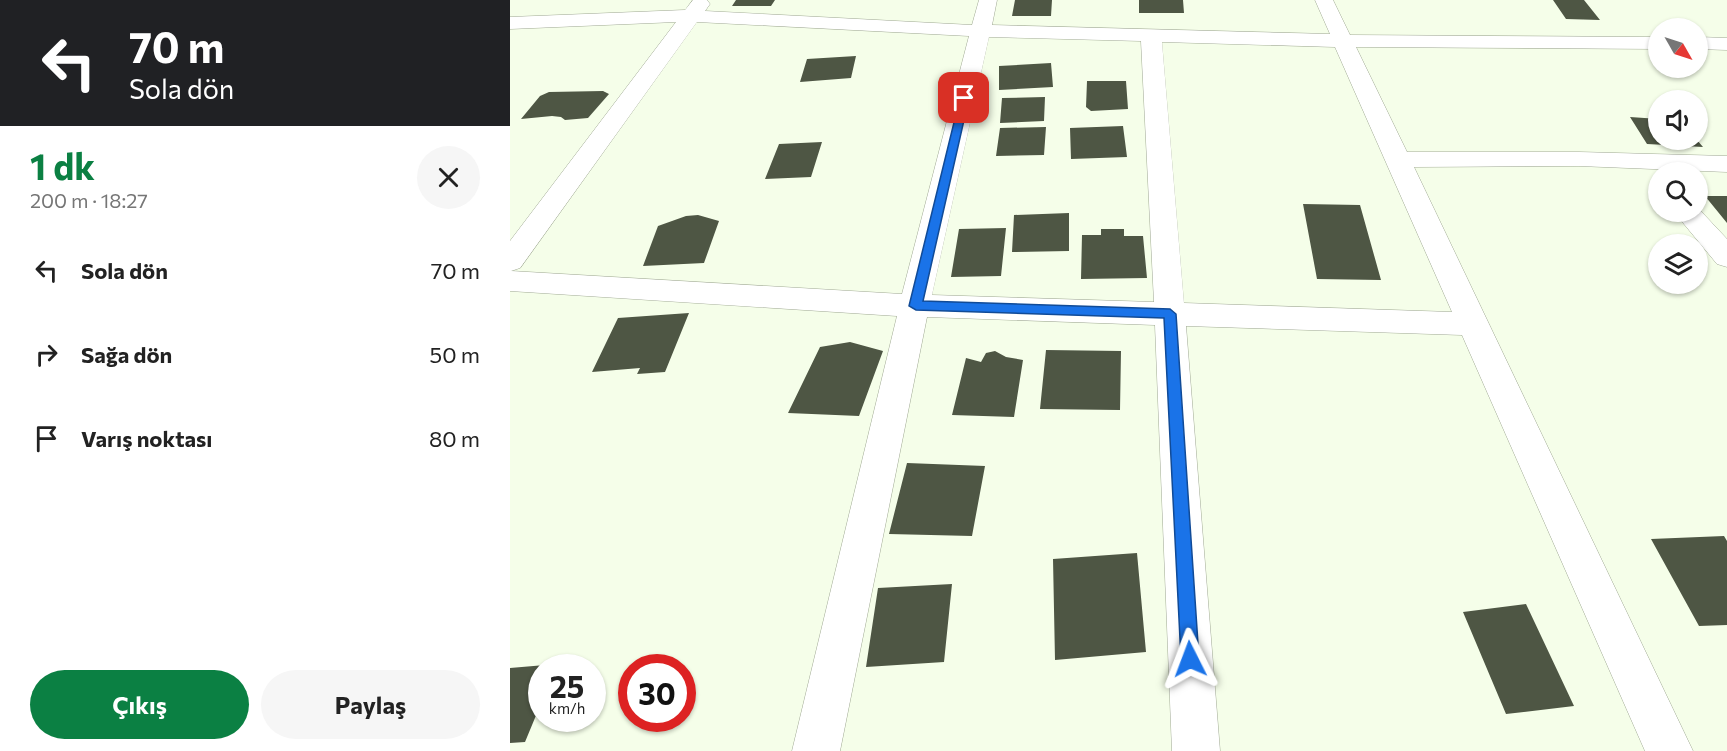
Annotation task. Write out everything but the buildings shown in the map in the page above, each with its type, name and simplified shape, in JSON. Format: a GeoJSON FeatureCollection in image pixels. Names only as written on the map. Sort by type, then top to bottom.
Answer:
{"type":"FeatureCollection","features":[{"type":"Feature","properties":{"kind":"street"},"geometry":{"type":"LineString","coordinates":[[816,751],[916,306],[988,0]]}},
{"type":"Feature","properties":{"kind":"street"},"geometry":{"type":"LineString","coordinates":[[1324,0],[1345,41],[1669,751]]}},
{"type":"Feature","properties":{"kind":"street"},"geometry":{"type":"LineString","coordinates":[[510,261],[697,8]]}},
{"type":"Feature","properties":{"kind":"street"},"geometry":{"type":"LineString","coordinates":[[510,23],[697,8],[981,31],[1345,41],[1648,43]]}},
{"type":"Feature","properties":{"kind":"street"},"geometry":{"type":"LineString","coordinates":[[1150,36],[1170,314],[1196,751]]}},
{"type":"Feature","properties":{"kind":"street"},"geometry":{"type":"LineString","coordinates":[[1708,43],[1727,44]]}},
{"type":"Feature","properties":{"kind":"street"},"geometry":{"type":"LineString","coordinates":[[1399,160],[1579,159],[1648,170]]}},
{"type":"Feature","properties":{"kind":"street"},"geometry":{"type":"LineString","coordinates":[[1708,166],[1727,164]]}},
{"type":"Feature","properties":{"kind":"street"},"geometry":{"type":"LineString","coordinates":[[1696,222],[1727,257]]}},
{"type":"Feature","properties":{"kind":"street"},"geometry":{"type":"LineString","coordinates":[[510,281],[916,306],[1474,324]]}},
{"type":"Feature","properties":{"kind":"route"},"geometry":{"type":"LineString","coordinates":[[964,98],[921,276],[916,306],[1170,314],[1190,659]]}}]}
